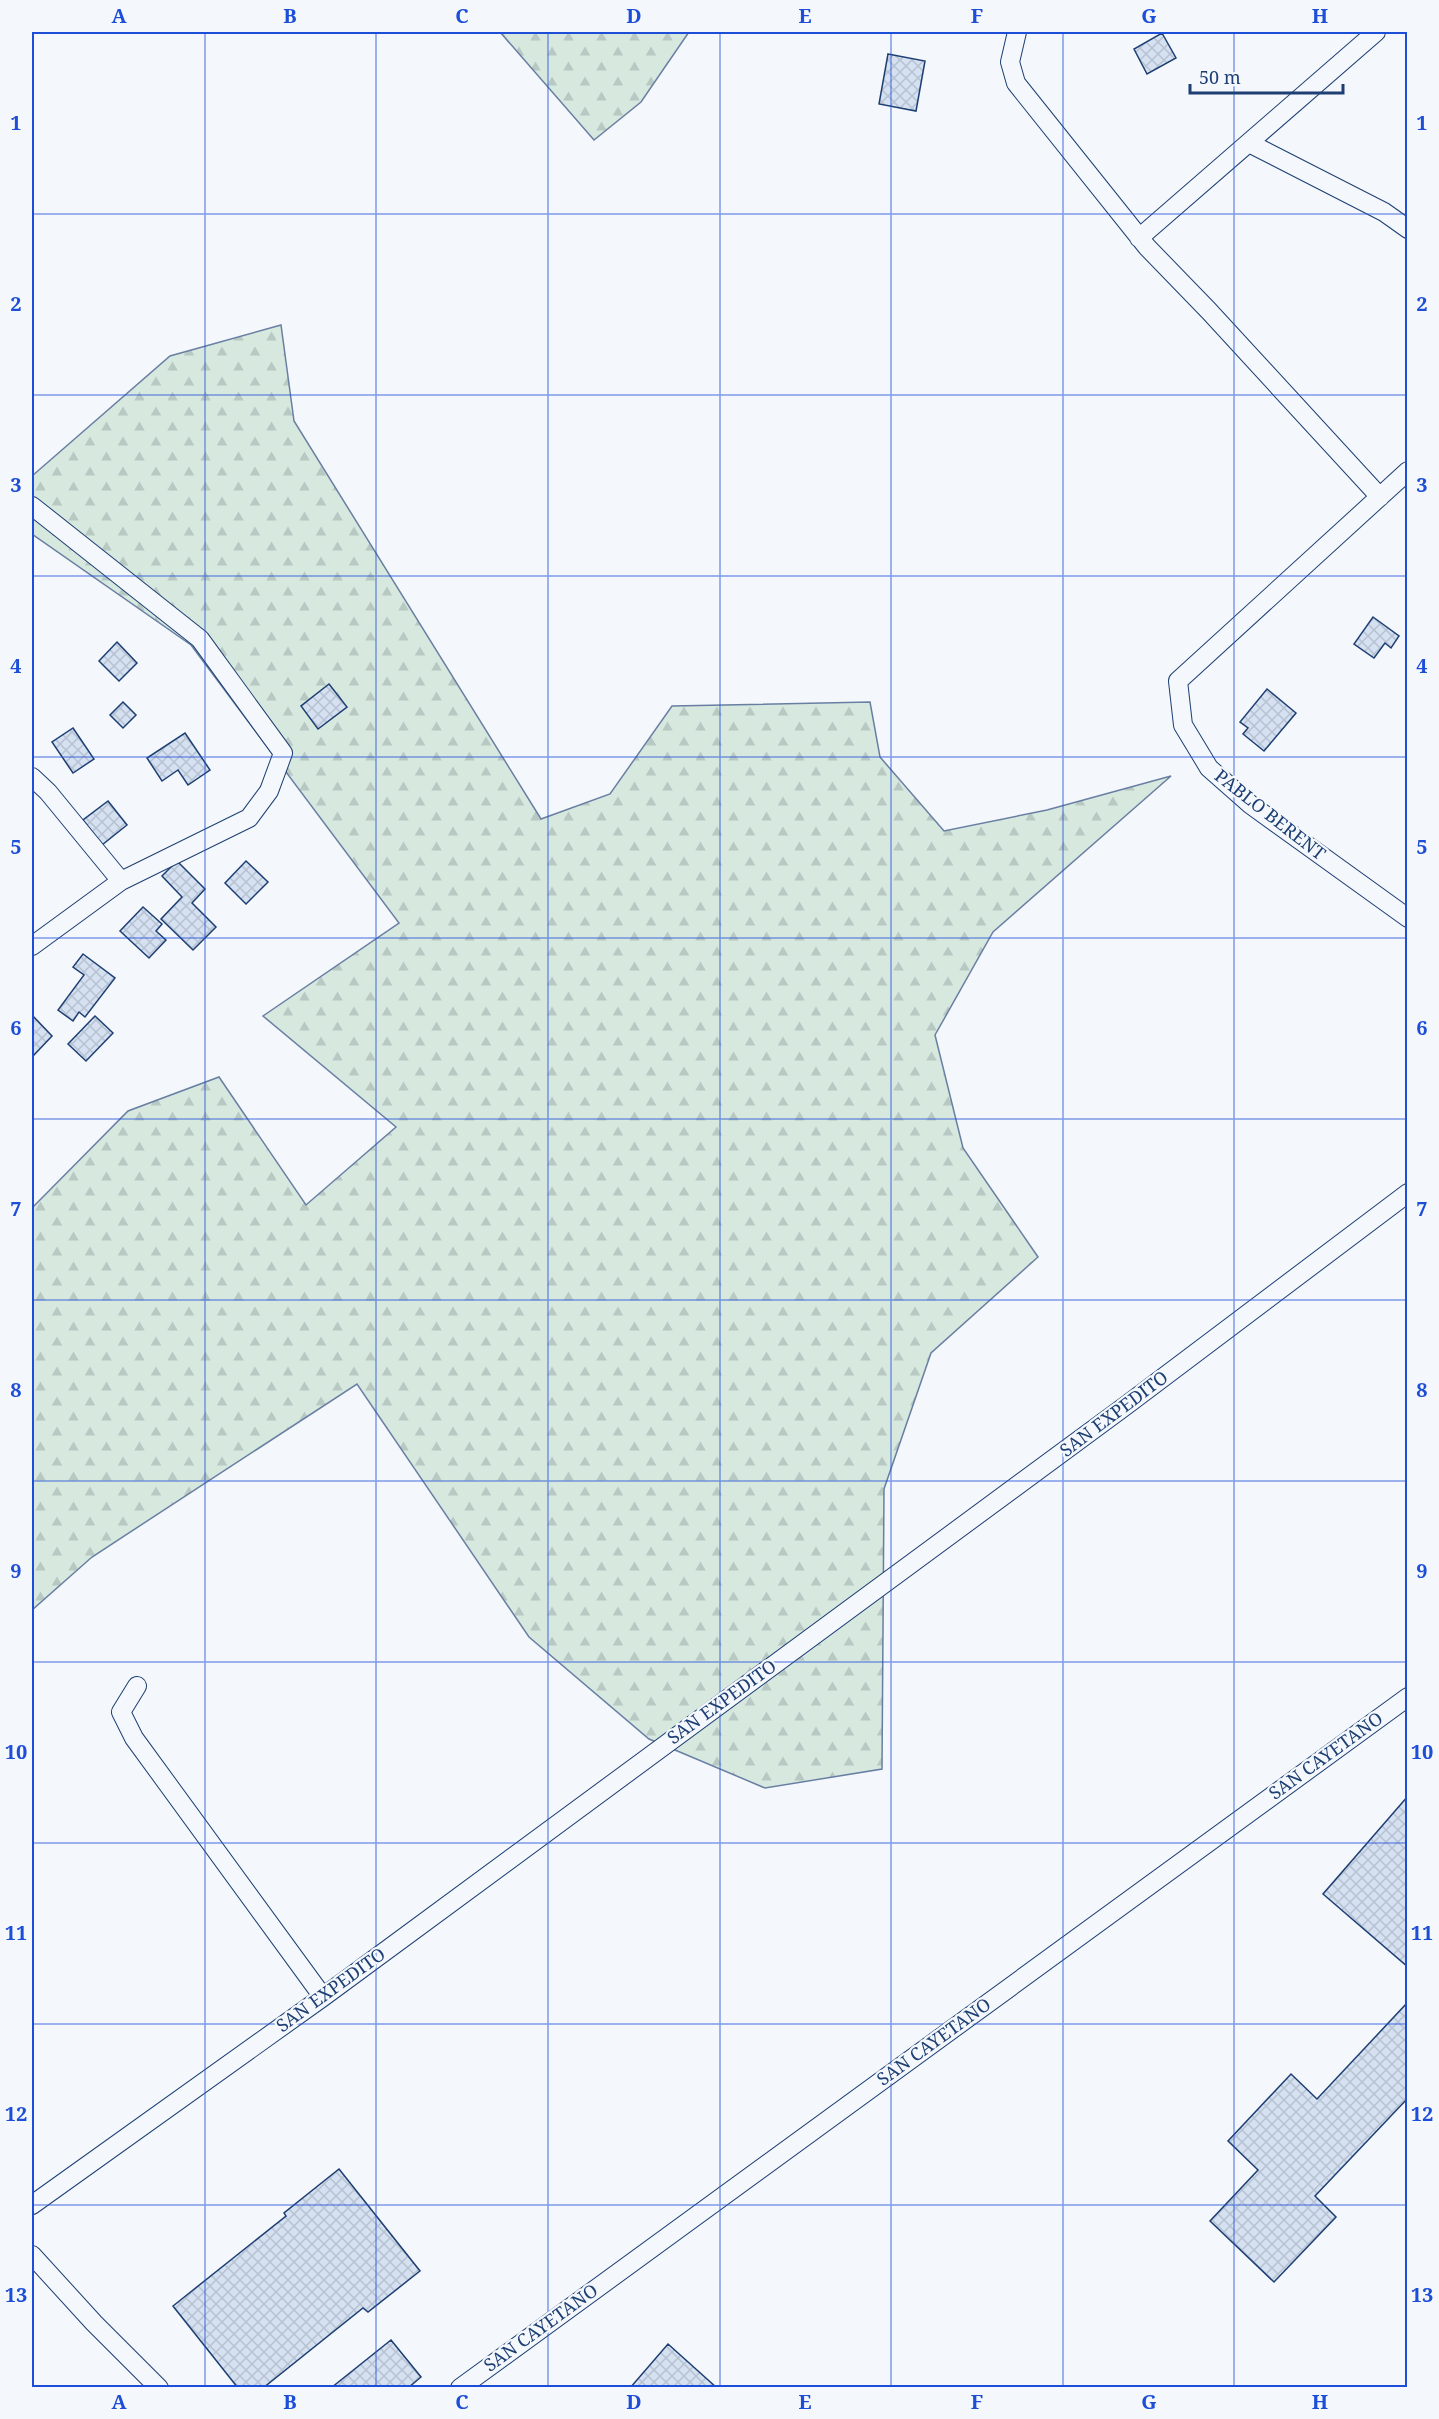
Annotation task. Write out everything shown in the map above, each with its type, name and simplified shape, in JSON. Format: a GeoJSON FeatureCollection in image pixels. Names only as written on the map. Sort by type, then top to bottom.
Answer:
{"type":"FeatureCollection","features":[{"type":"Feature","properties":{"kind":"street"},"geometry":{"type":"LineString","coordinates":[[1017,32],[1010,62],[1016,83],[1139,238],[1380,497],[1407,471]]}},
{"type":"Feature","properties":{"kind":"street"},"geometry":{"type":"LineString","coordinates":[[1139,238],[1376,32]]}},
{"type":"Feature","properties":{"kind":"street"},"geometry":{"type":"LineString","coordinates":[[1249,142],[1384,212],[1407,229]]}},
{"type":"Feature","properties":{"kind":"street","name":"PABLO BERENT"},"geometry":{"type":"LineString","coordinates":[[1380,497],[1178,681],[1183,725],[1209,768],[1251,804],[1407,918]]}},
{"type":"Feature","properties":{"kind":"street"},"geometry":{"type":"LineString","coordinates":[[32,506],[200,639],[283,753],[269,791],[249,818],[121,881],[32,946]]}},
{"type":"Feature","properties":{"kind":"street"},"geometry":{"type":"LineString","coordinates":[[32,777],[48,792],[121,881]]}},
{"type":"Feature","properties":{"kind":"street","name":"SAN EXPEDITO"},"geometry":{"type":"LineString","coordinates":[[32,2205],[323,1997],[1128,1404],[1407,1192]]}},
{"type":"Feature","properties":{"kind":"street"},"geometry":{"type":"LineString","coordinates":[[137,1686],[122,1712],[134,1738],[323,1997]]}},
{"type":"Feature","properties":{"kind":"street","name":"SAN CAYETANO"},"geometry":{"type":"LineString","coordinates":[[460,2388],[1407,1697]]}},
{"type":"Feature","properties":{"kind":"street"},"geometry":{"type":"LineString","coordinates":[[32,2255],[94,2323],[159,2388]]}},
{"type":"Feature","properties":{"kind":"green space"},"geometry":{"type":"Polygon","coordinates":[[[500,32],[689,32],[641,102],[594,140],[500,32]]]}},
{"type":"Feature","properties":{"kind":"green space"},"geometry":{"type":"Polygon","coordinates":[[[281,325],[294,421],[541,819],[610,794],[672,706],[870,702],[880,757],[944,831],[1047,810],[1171,776],[993,932],[935,1035],[963,1148],[1038,1257],[931,1353],[884,1489],[882,1769],[765,1788],[649,1739],[529,1637],[357,1384],[92,1557],[32,1610],[32,1208],[128,1111],[219,1077],[306,1205],[396,1127],[263,1016],[399,923],[191,645],[32,534],[32,476],[170,356],[281,325]]]}},
{"type":"Feature","properties":{"kind":"building"},"geometry":{"type":"Polygon","coordinates":[[[1162,33],[1176,58],[1147,74],[1134,49],[1162,33]]]}},
{"type":"Feature","properties":{"kind":"building"},"geometry":{"type":"Polygon","coordinates":[[[888,54],[925,61],[916,111],[879,104],[888,54]]]}},
{"type":"Feature","properties":{"kind":"building"},"geometry":{"type":"Polygon","coordinates":[[[1373,617],[1399,636],[1391,648],[1385,643],[1374,658],[1354,644],[1373,617]]]}},
{"type":"Feature","properties":{"kind":"building"},"geometry":{"type":"Polygon","coordinates":[[[117,642],[137,663],[119,681],[99,661],[117,642]]]}},
{"type":"Feature","properties":{"kind":"building"},"geometry":{"type":"Polygon","coordinates":[[[329,684],[347,707],[318,729],[301,706],[329,684]]]}},
{"type":"Feature","properties":{"kind":"building"},"geometry":{"type":"Polygon","coordinates":[[[1267,689],[1296,713],[1264,751],[1243,734],[1248,728],[1240,722],[1267,689]]]}},
{"type":"Feature","properties":{"kind":"building"},"geometry":{"type":"Polygon","coordinates":[[[123,702],[136,715],[123,728],[110,715],[123,702]]]}},
{"type":"Feature","properties":{"kind":"building"},"geometry":{"type":"Polygon","coordinates":[[[73,728],[94,759],[73,773],[52,742],[73,728]]]}},
{"type":"Feature","properties":{"kind":"building"},"geometry":{"type":"Polygon","coordinates":[[[185,733],[210,770],[188,785],[178,770],[162,781],[147,758],[185,733]]]}},
{"type":"Feature","properties":{"kind":"building"},"geometry":{"type":"Polygon","coordinates":[[[108,801],[127,825],[102,845],[83,820],[108,801]]]}},
{"type":"Feature","properties":{"kind":"building"},"geometry":{"type":"Polygon","coordinates":[[[177,861],[205,889],[192,903],[216,927],[193,950],[161,919],[182,897],[162,876],[177,861]]]}},
{"type":"Feature","properties":{"kind":"building"},"geometry":{"type":"Polygon","coordinates":[[[246,861],[268,882],[246,904],[225,883],[246,861]]]}},
{"type":"Feature","properties":{"kind":"building"},"geometry":{"type":"Polygon","coordinates":[[[143,907],[162,924],[156,931],[166,940],[149,958],[120,931],[143,907]]]}},
{"type":"Feature","properties":{"kind":"building"},"geometry":{"type":"Polygon","coordinates":[[[83,954],[115,978],[85,1017],[79,1012],[73,1021],[58,1010],[84,975],[73,967],[83,954]]]}},
{"type":"Feature","properties":{"kind":"building"},"geometry":{"type":"Polygon","coordinates":[[[32,1015],[52,1036],[32,1057],[32,1015]]]}},
{"type":"Feature","properties":{"kind":"building"},"geometry":{"type":"Polygon","coordinates":[[[95,1016],[113,1033],[86,1061],[68,1044],[95,1016]]]}},
{"type":"Feature","properties":{"kind":"building"},"geometry":{"type":"Polygon","coordinates":[[[1408,1796],[1408,1967],[1323,1894],[1408,1796]]]}},
{"type":"Feature","properties":{"kind":"building"},"geometry":{"type":"Polygon","coordinates":[[[1408,2002],[1408,2098],[1315,2196],[1336,2217],[1274,2282],[1210,2221],[1258,2170],[1228,2141],[1291,2074],[1317,2099],[1408,2002]]]}},
{"type":"Feature","properties":{"kind":"building"},"geometry":{"type":"Polygon","coordinates":[[[339,2169],[420,2271],[368,2312],[363,2308],[263,2388],[238,2388],[173,2306],[286,2216],[284,2213],[339,2169]]]}},
{"type":"Feature","properties":{"kind":"building"},"geometry":{"type":"Polygon","coordinates":[[[391,2340],[421,2377],[408,2388],[331,2388],[391,2340]]]}},
{"type":"Feature","properties":{"kind":"building"},"geometry":{"type":"Polygon","coordinates":[[[668,2344],[717,2388],[630,2388],[668,2344]]]}}]}
